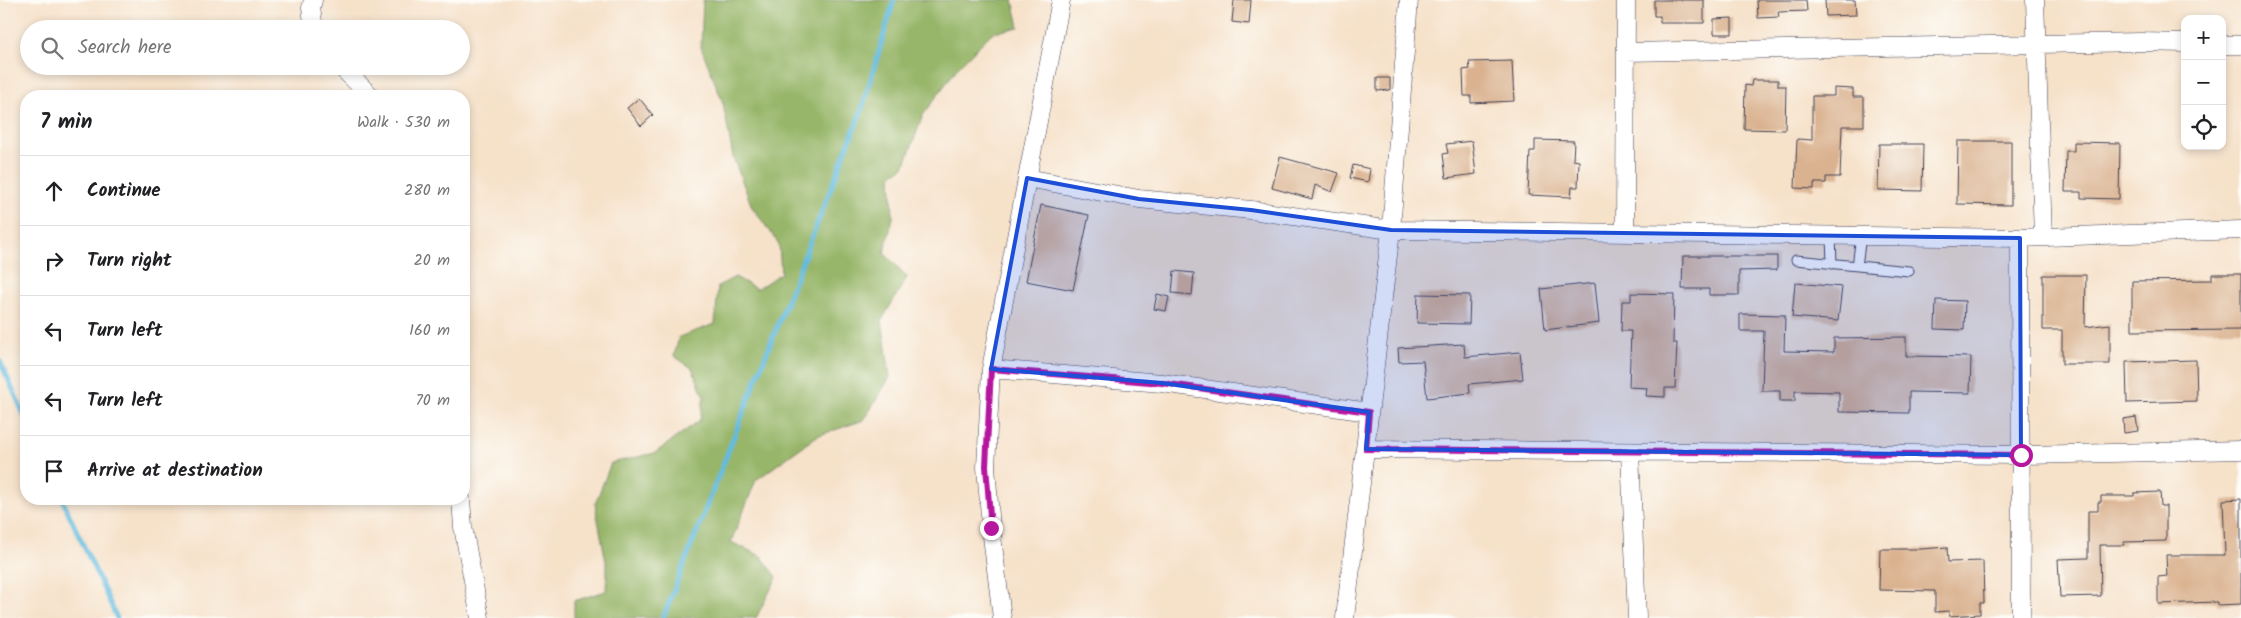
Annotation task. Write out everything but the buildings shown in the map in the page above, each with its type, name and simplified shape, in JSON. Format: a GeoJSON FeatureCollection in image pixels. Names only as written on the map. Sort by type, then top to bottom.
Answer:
{"type":"FeatureCollection","features":[{"type":"Feature","properties":{"kind":"street"},"geometry":{"type":"LineString","coordinates":[[313,0],[311,8],[313,20]]}},
{"type":"Feature","properties":{"kind":"street"},"geometry":{"type":"LineString","coordinates":[[1002,618],[991,528],[986,466],[991,369],[1061,0]]}},
{"type":"Feature","properties":{"kind":"street"},"geometry":{"type":"LineString","coordinates":[[1345,618],[1391,230],[1409,0]]}},
{"type":"Feature","properties":{"kind":"street"},"geometry":{"type":"LineString","coordinates":[[1625,232],[1626,0]]}},
{"type":"Feature","properties":{"kind":"street"},"geometry":{"type":"LineString","coordinates":[[2035,0],[2042,237]]}},
{"type":"Feature","properties":{"kind":"street"},"geometry":{"type":"LineString","coordinates":[[1626,52],[2141,42],[2181,43]]}},
{"type":"Feature","properties":{"kind":"street"},"geometry":{"type":"LineString","coordinates":[[2226,45],[2241,46]]}},
{"type":"Feature","properties":{"kind":"street"},"geometry":{"type":"LineString","coordinates":[[349,75],[365,90]]}},
{"type":"Feature","properties":{"kind":"street"},"geometry":{"type":"LineString","coordinates":[[1027,178],[1139,199],[1251,210],[1391,230],[2020,238],[2241,230]]}},
{"type":"Feature","properties":{"kind":"street"},"geometry":{"type":"LineString","coordinates":[[2020,238],[2020,618]]}},
{"type":"Feature","properties":{"kind":"street"},"geometry":{"type":"LineString","coordinates":[[991,369],[1162,383],[1369,412]]}},
{"type":"Feature","properties":{"kind":"street"},"geometry":{"type":"LineString","coordinates":[[1366,449],[2021,455],[2241,450]]}},
{"type":"Feature","properties":{"kind":"street"},"geometry":{"type":"LineString","coordinates":[[1630,452],[1637,618]]}},
{"type":"Feature","properties":{"kind":"street"},"geometry":{"type":"LineString","coordinates":[[461,505],[463,527],[480,618]]}},
{"type":"Feature","properties":{"kind":"lane"},"geometry":{"type":"LineString","coordinates":[[1831,235],[1832,264]]}},
{"type":"Feature","properties":{"kind":"lane"},"geometry":{"type":"LineString","coordinates":[[1857,266],[1861,236]]}},
{"type":"Feature","properties":{"kind":"lane"},"geometry":{"type":"LineString","coordinates":[[1796,260],[1909,271]]}},
{"type":"Feature","properties":{"kind":"highlighted area"},"geometry":{"type":"Polygon","coordinates":[[[1027,178],[1139,199],[1251,210],[1391,230],[2020,238],[2021,455],[1366,449],[1369,412],[1162,383],[991,369],[1027,178]]]}},
{"type":"Feature","properties":{"kind":"green space"},"geometry":{"type":"Polygon","coordinates":[[[703,0],[1013,0],[1019,27],[992,33],[958,67],[923,115],[904,167],[891,175],[893,218],[884,253],[907,277],[882,320],[890,377],[864,420],[817,436],[756,480],[731,542],[761,556],[777,577],[756,618],[574,618],[574,601],[606,591],[607,567],[595,504],[611,463],[655,453],[700,420],[704,396],[692,368],[674,356],[679,337],[715,324],[718,286],[735,277],[757,289],[781,273],[779,244],[752,207],[733,157],[723,103],[701,47],[703,0]]]}},
{"type":"Feature","properties":{"kind":"waterway"},"geometry":{"type":"LineString","coordinates":[[663,618],[862,109],[894,0]]}},
{"type":"Feature","properties":{"kind":"waterway"},"geometry":{"type":"LineString","coordinates":[[0,361],[20,406]]}},
{"type":"Feature","properties":{"kind":"waterway"},"geometry":{"type":"LineString","coordinates":[[65,505],[117,618]]}},
{"type":"Feature","properties":{"kind":"route"},"geometry":{"type":"LineString","coordinates":[[991,528],[986,466],[991,369],[1162,383],[1369,412],[1366,449],[2021,455]]}}]}
